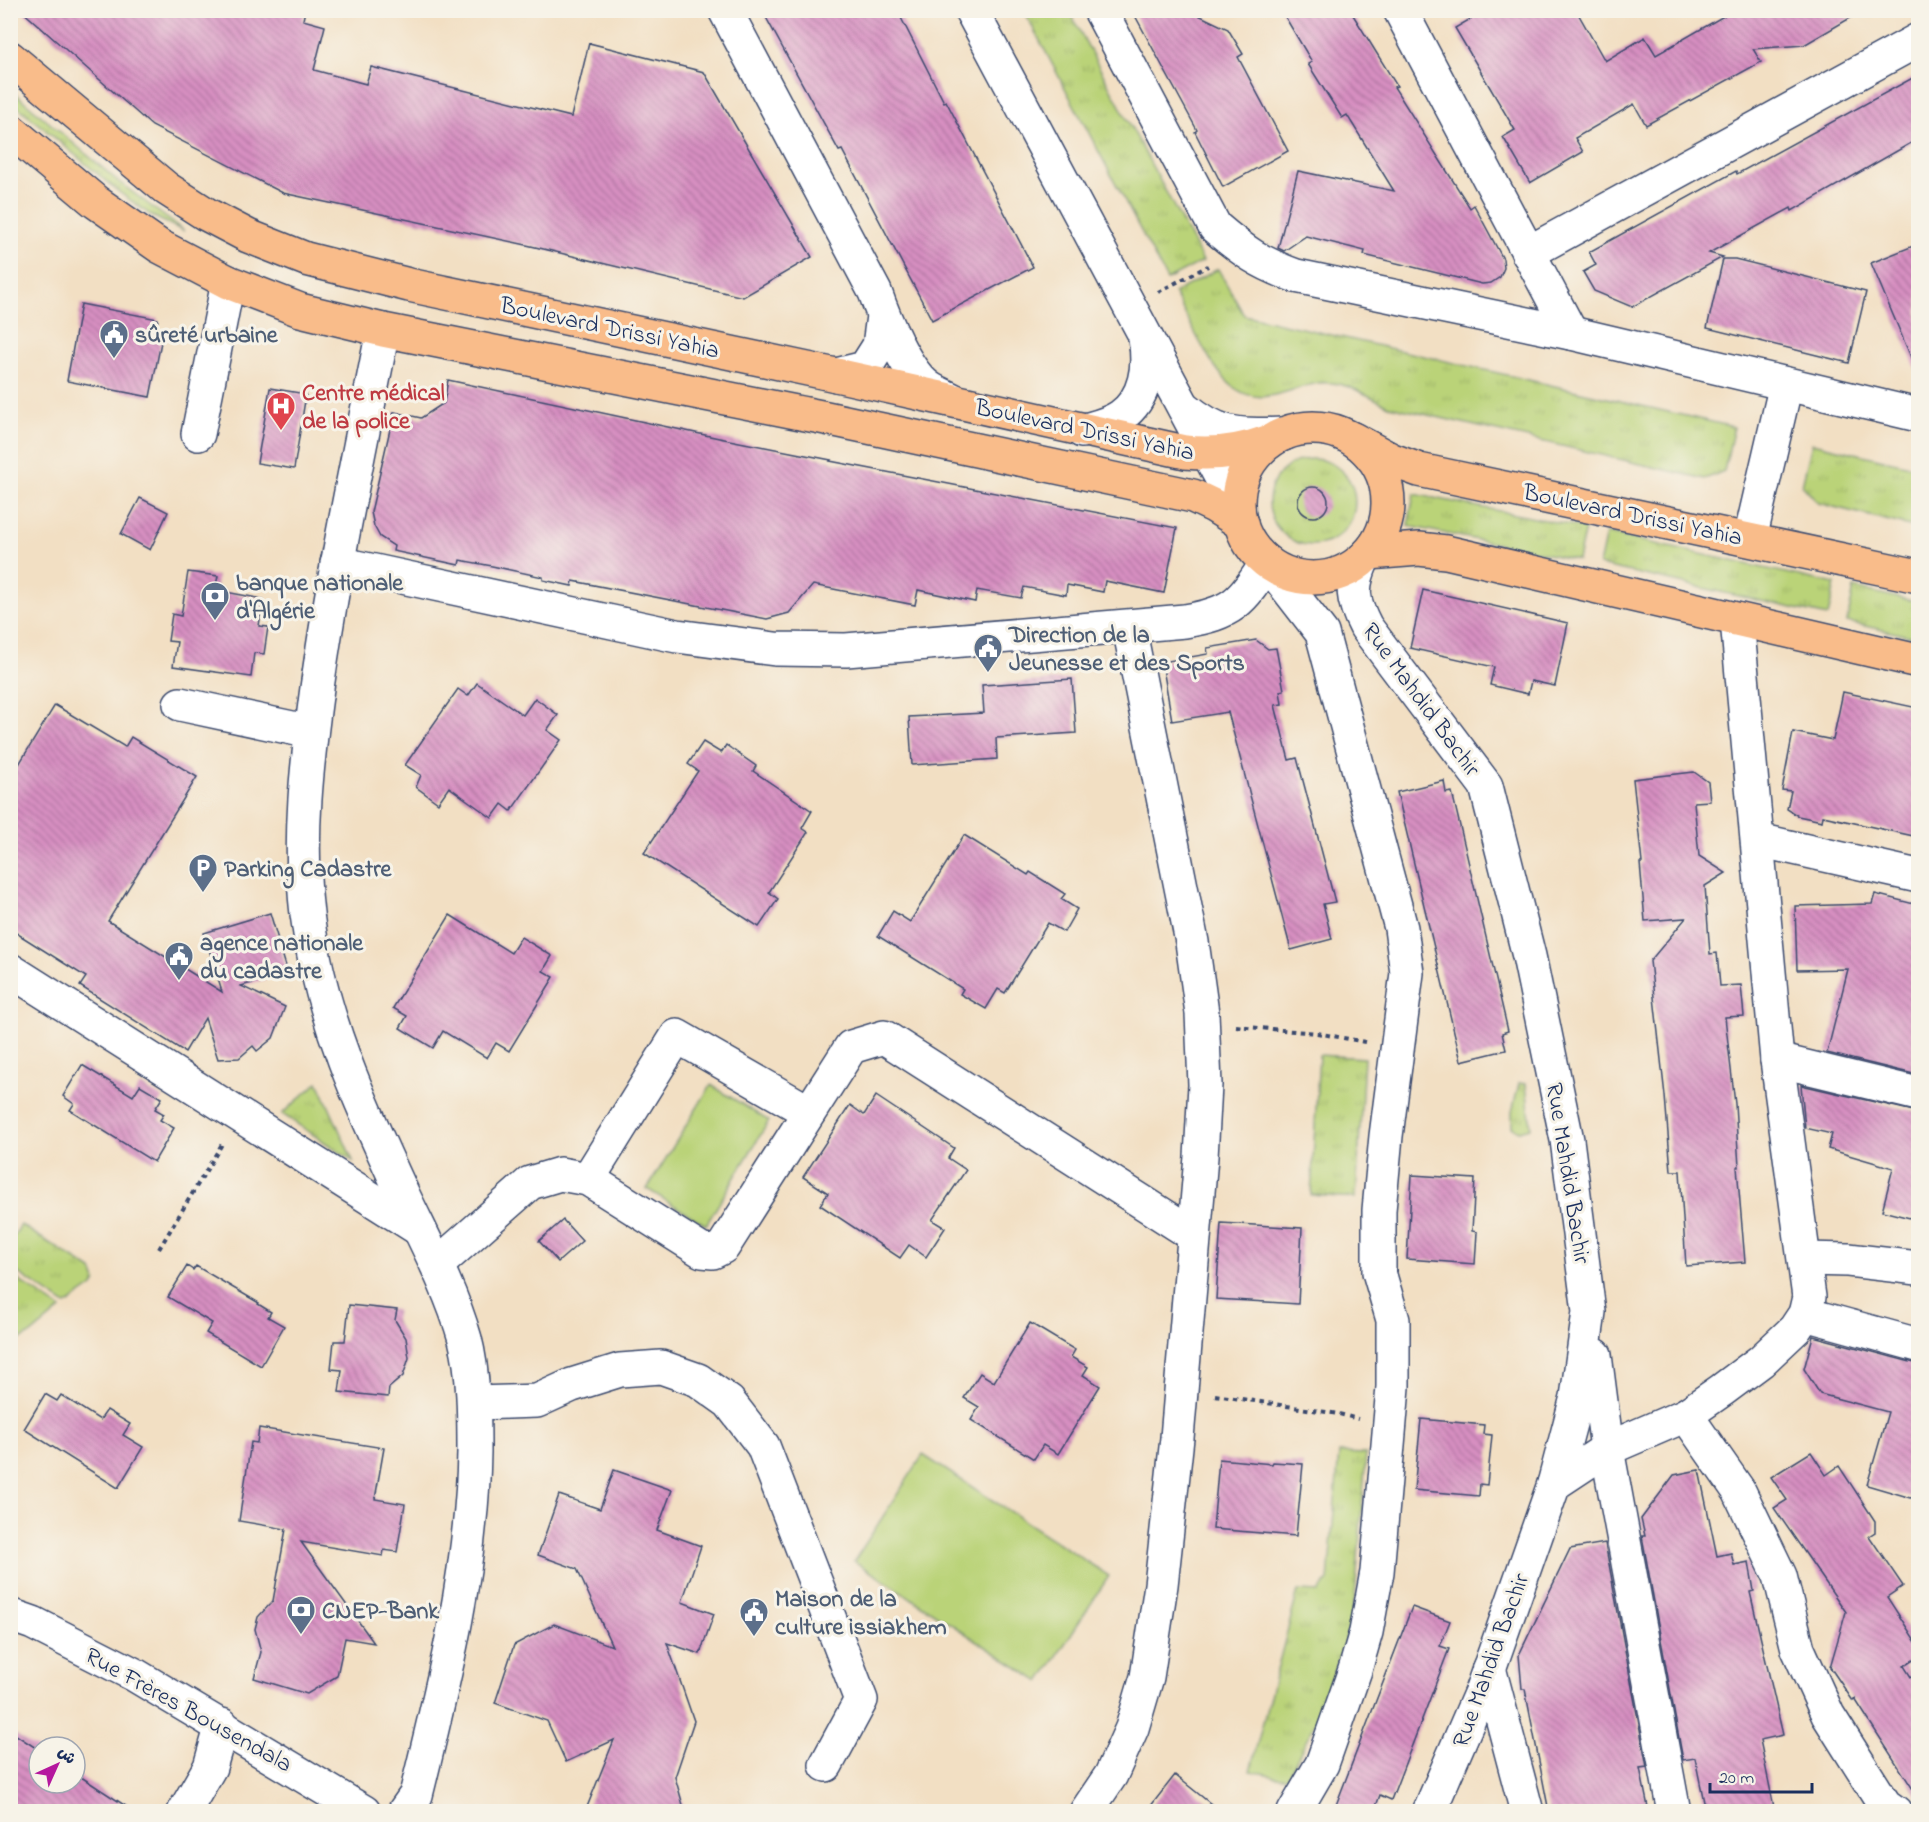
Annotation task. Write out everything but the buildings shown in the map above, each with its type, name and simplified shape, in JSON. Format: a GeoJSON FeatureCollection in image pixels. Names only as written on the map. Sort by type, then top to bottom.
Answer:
{"type":"FeatureCollection","features":[{"type":"Feature","properties":{"kind":"main road","name":"Boulevard Drissi Yahia"},"geometry":{"type":"LineString","coordinates":[[10,58],[167,189],[206,214],[248,236],[306,259],[421,288],[836,375],[1185,452],[1208,454],[1245,450],[1275,438]]}},
{"type":"Feature","properties":{"kind":"main road","name":"Boulevard Drissi Yahia"},"geometry":{"type":"LineString","coordinates":[[10,130],[96,202],[159,246],[228,282],[300,310],[383,330],[826,418],[1192,496],[1239,516]]}},
{"type":"Feature","properties":{"kind":"main road"},"geometry":{"type":"LineString","coordinates":[[1311,428],[1340,433],[1353,439],[1376,462],[1388,492],[1385,525],[1379,540],[1366,556],[1349,569],[1316,578],[1299,577],[1282,571],[1255,552],[1239,516],[1238,494],[1241,479],[1248,465],[1275,438],[1296,429],[1311,428]]}},
{"type":"Feature","properties":{"kind":"main road","name":"Boulevard Drissi Yahia"},"geometry":{"type":"LineString","coordinates":[[1353,439],[1392,460],[1419,470],[1918,576]]}},
{"type":"Feature","properties":{"kind":"main road"},"geometry":{"type":"LineString","coordinates":[[1366,556],[1419,549],[1446,552],[1918,660]]}},
{"type":"Feature","properties":{"kind":"street"},"geometry":{"type":"LineString","coordinates":[[726,10],[875,292],[883,316],[915,374],[928,387],[960,403]]}},
{"type":"Feature","properties":{"kind":"street"},"geometry":{"type":"LineString","coordinates":[[971,10],[1239,516]]}},
{"type":"Feature","properties":{"kind":"street"},"geometry":{"type":"LineString","coordinates":[[1100,10],[1215,227],[1240,249],[1265,265],[1296,276],[1571,333],[1918,415]]}},
{"type":"Feature","properties":{"kind":"street"},"geometry":{"type":"LineString","coordinates":[[1411,14],[1528,253],[1571,333]]}},
{"type":"Feature","properties":{"kind":"street"},"geometry":{"type":"LineString","coordinates":[[1528,253],[1918,40]]}},
{"type":"Feature","properties":{"kind":"street"},"geometry":{"type":"LineString","coordinates":[[198,434],[228,282]]}},
{"type":"Feature","properties":{"kind":"street"},"geometry":{"type":"LineString","coordinates":[[836,375],[865,368],[879,346],[883,316]]}},
{"type":"Feature","properties":{"kind":"street"},"geometry":{"type":"LineString","coordinates":[[383,330],[324,638],[311,732],[302,833],[307,911],[315,965],[328,1014],[354,1089],[419,1229],[438,1264],[466,1341],[474,1403],[474,1480],[461,1592],[446,1672],[416,1795],[404,1812]]}},
{"type":"Feature","properties":{"kind":"street"},"geometry":{"type":"LineString","coordinates":[[1082,431],[1106,424],[1122,415],[1133,404],[1145,382],[1148,358],[1145,337]]}},
{"type":"Feature","properties":{"kind":"street"},"geometry":{"type":"LineString","coordinates":[[1750,539],[1786,384]]}},
{"type":"Feature","properties":{"kind":"street"},"geometry":{"type":"LineString","coordinates":[[1182,406],[1202,422],[1218,430],[1237,435],[1275,438]]}},
{"type":"Feature","properties":{"kind":"street","name":"Rue Mahdid Bachir"},"geometry":{"type":"LineString","coordinates":[[1366,556],[1357,573],[1353,589],[1356,607],[1366,627],[1486,786],[1529,956],[1567,1140],[1589,1312],[1577,1396],[1554,1484],[1489,1668],[1460,1744],[1429,1812]]}},
{"type":"Feature","properties":{"kind":"street"},"geometry":{"type":"LineString","coordinates":[[338,563],[677,636],[775,650],[846,651],[1129,627],[1212,616],[1225,611],[1248,592],[1267,562],[1322,633],[1401,928],[1407,973],[1379,1210],[1379,1272],[1393,1320],[1393,1388],[1377,1572],[1366,1632],[1355,1670],[1322,1764],[1294,1812]]}},
{"type":"Feature","properties":{"kind":"street"},"geometry":{"type":"LineString","coordinates":[[1554,1484],[1607,1449],[1686,1415],[1761,1361],[1795,1329],[1805,1314],[1809,1297],[1777,1060],[1737,620]]}},
{"type":"Feature","properties":{"kind":"street"},"geometry":{"type":"LineString","coordinates":[[1086,1812],[1111,1775],[1132,1728],[1147,1677],[1161,1585],[1181,1390],[1205,1085],[1203,1023],[1192,942],[1129,627]]}},
{"type":"Feature","properties":{"kind":"street"},"geometry":{"type":"LineString","coordinates":[[180,704],[311,732]]}},
{"type":"Feature","properties":{"kind":"street"},"geometry":{"type":"LineString","coordinates":[[1758,840],[1918,876]]}},
{"type":"Feature","properties":{"kind":"street"},"geometry":{"type":"LineString","coordinates":[[10,970],[419,1229]]}},
{"type":"Feature","properties":{"kind":"street"},"geometry":{"type":"LineString","coordinates":[[588,1179],[677,1036],[809,1112]]}},
{"type":"Feature","properties":{"kind":"street"},"geometry":{"type":"LineString","coordinates":[[438,1264],[530,1183],[560,1174],[588,1179],[702,1251],[713,1252],[723,1248],[850,1047],[884,1036],[1194,1236]]}},
{"type":"Feature","properties":{"kind":"street"},"geometry":{"type":"LineString","coordinates":[[1777,1060],[1918,1094]]}},
{"type":"Feature","properties":{"kind":"street"},"geometry":{"type":"LineString","coordinates":[[1805,1259],[1848,1260],[1918,1268]]}},
{"type":"Feature","properties":{"kind":"street"},"geometry":{"type":"LineString","coordinates":[[1589,1312],[1607,1449],[1674,1812]]}},
{"type":"Feature","properties":{"kind":"street"},"geometry":{"type":"LineString","coordinates":[[1805,1314],[1918,1345]]}},
{"type":"Feature","properties":{"kind":"street"},"geometry":{"type":"LineString","coordinates":[[474,1403],[537,1401],[572,1385],[620,1370],[661,1367],[698,1380],[729,1402],[763,1446],[861,1700],[826,1765]]}},
{"type":"Feature","properties":{"kind":"street"},"geometry":{"type":"LineString","coordinates":[[1686,1415],[1739,1491],[1780,1576],[1798,1649],[1828,1715],[1885,1805],[1895,1812]]}},
{"type":"Feature","properties":{"kind":"street","name":"Rue Frères Bousendala"},"geometry":{"type":"LineString","coordinates":[[10,1615],[33,1623],[135,1675],[364,1812]]}},
{"type":"Feature","properties":{"kind":"street"},"geometry":{"type":"LineString","coordinates":[[1489,1668],[1527,1812]]}},
{"type":"Feature","properties":{"kind":"street"},"geometry":{"type":"LineString","coordinates":[[184,1812],[210,1767],[222,1725]]}},
{"type":"Feature","properties":{"kind":"path"},"geometry":{"type":"LineString","coordinates":[[1169,286],[1212,263]]}},
{"type":"Feature","properties":{"kind":"path"},"geometry":{"type":"LineString","coordinates":[[1203,1023],[1317,1033],[1374,1043]]}},
{"type":"Feature","properties":{"kind":"path"},"geometry":{"type":"LineString","coordinates":[[159,1249],[212,1161]]}},
{"type":"Feature","properties":{"kind":"path"},"geometry":{"type":"LineString","coordinates":[[1181,1390],[1339,1414]]}},
{"type":"Feature","properties":{"kind":"green space"},"geometry":{"type":"Polygon","coordinates":[[[1024,11],[1069,11],[1203,261],[1167,280],[1024,11]]]}},
{"type":"Feature","properties":{"kind":"green space"},"geometry":{"type":"Polygon","coordinates":[[[11,90],[119,182],[184,231],[152,216],[119,192],[11,101],[11,90]]]}},
{"type":"Feature","properties":{"kind":"green space"},"geometry":{"type":"Polygon","coordinates":[[[1218,269],[1244,315],[1734,427],[1724,471],[1705,479],[1389,406],[1338,384],[1320,383],[1267,396],[1246,394],[1236,389],[1218,371],[1174,293],[1218,269]]]}},
{"type":"Feature","properties":{"kind":"green space"},"geometry":{"type":"Polygon","coordinates":[[[1812,443],[1918,468],[1918,528],[1818,503],[1802,485],[1812,443]]]}},
{"type":"Feature","properties":{"kind":"green space"},"geometry":{"type":"Polygon","coordinates":[[[1312,459],[1329,462],[1343,471],[1352,485],[1355,502],[1352,519],[1343,533],[1329,542],[1312,545],[1295,542],[1281,533],[1272,519],[1269,502],[1272,485],[1281,471],[1295,462],[1312,459]]]}},
{"type":"Feature","properties":{"kind":"green space"},"geometry":{"type":"Polygon","coordinates":[[[1414,494],[1585,528],[1578,560],[1408,526],[1414,494]]]}},
{"type":"Feature","properties":{"kind":"green space"},"geometry":{"type":"Polygon","coordinates":[[[1606,533],[1835,584],[1828,616],[1599,565],[1606,533]]]}},
{"type":"Feature","properties":{"kind":"green space"},"geometry":{"type":"Polygon","coordinates":[[[1854,588],[1918,602],[1918,638],[1847,622],[1854,588]]]}},
{"type":"Feature","properties":{"kind":"green space"},"geometry":{"type":"Polygon","coordinates":[[[1319,1055],[1364,1058],[1356,1198],[1311,1195],[1319,1055]]]}},
{"type":"Feature","properties":{"kind":"green space"},"geometry":{"type":"Polygon","coordinates":[[[318,1082],[353,1161],[282,1114],[318,1082]]]}},
{"type":"Feature","properties":{"kind":"green space"},"geometry":{"type":"Polygon","coordinates":[[[1519,1083],[1526,1084],[1531,1128],[1519,1131],[1512,1127],[1512,1112],[1519,1083]]]}},
{"type":"Feature","properties":{"kind":"green space"},"geometry":{"type":"Polygon","coordinates":[[[711,1085],[769,1121],[706,1225],[647,1189],[711,1085]]]}},
{"type":"Feature","properties":{"kind":"green space"},"geometry":{"type":"Polygon","coordinates":[[[21,1225],[92,1270],[96,1281],[93,1286],[66,1305],[11,1268],[11,1240],[21,1225]]]}},
{"type":"Feature","properties":{"kind":"green space"},"geometry":{"type":"Polygon","coordinates":[[[11,1275],[61,1309],[31,1334],[21,1339],[11,1338],[11,1275]]]}},
{"type":"Feature","properties":{"kind":"green space"},"geometry":{"type":"Polygon","coordinates":[[[1339,1453],[1366,1454],[1355,1597],[1348,1631],[1317,1720],[1287,1778],[1250,1771],[1298,1591],[1318,1592],[1328,1581],[1339,1453]]]}},
{"type":"Feature","properties":{"kind":"green space"},"geometry":{"type":"Polygon","coordinates":[[[923,1455],[1109,1576],[1040,1682],[854,1561],[923,1455]]]}},
{"type":"Feature","properties":{"kind":"place","name":"sûreté urbaine"},"geometry":{"type":"Point","coordinates":[114,360]}},
{"type":"Feature","properties":{"kind":"place","name":"Centre médical de la police"},"geometry":{"type":"Point","coordinates":[281,432]}},
{"type":"Feature","properties":{"kind":"place","name":"banque nationale d'Algérie"},"geometry":{"type":"Point","coordinates":[215,622]}},
{"type":"Feature","properties":{"kind":"place","name":"Direction de la Jeunesse et des Sports"},"geometry":{"type":"Point","coordinates":[988,674]}},
{"type":"Feature","properties":{"kind":"place","name":"Parking Cadastre"},"geometry":{"type":"Point","coordinates":[203,894]}},
{"type":"Feature","properties":{"kind":"place","name":"agence nationale du cadastre"},"geometry":{"type":"Point","coordinates":[179,982]}},
{"type":"Feature","properties":{"kind":"place","name":"CNEP-Bank"},"geometry":{"type":"Point","coordinates":[301,1636]}},
{"type":"Feature","properties":{"kind":"place","name":"Maison de la culture issiakhem"},"geometry":{"type":"Point","coordinates":[754,1638]}}]}
